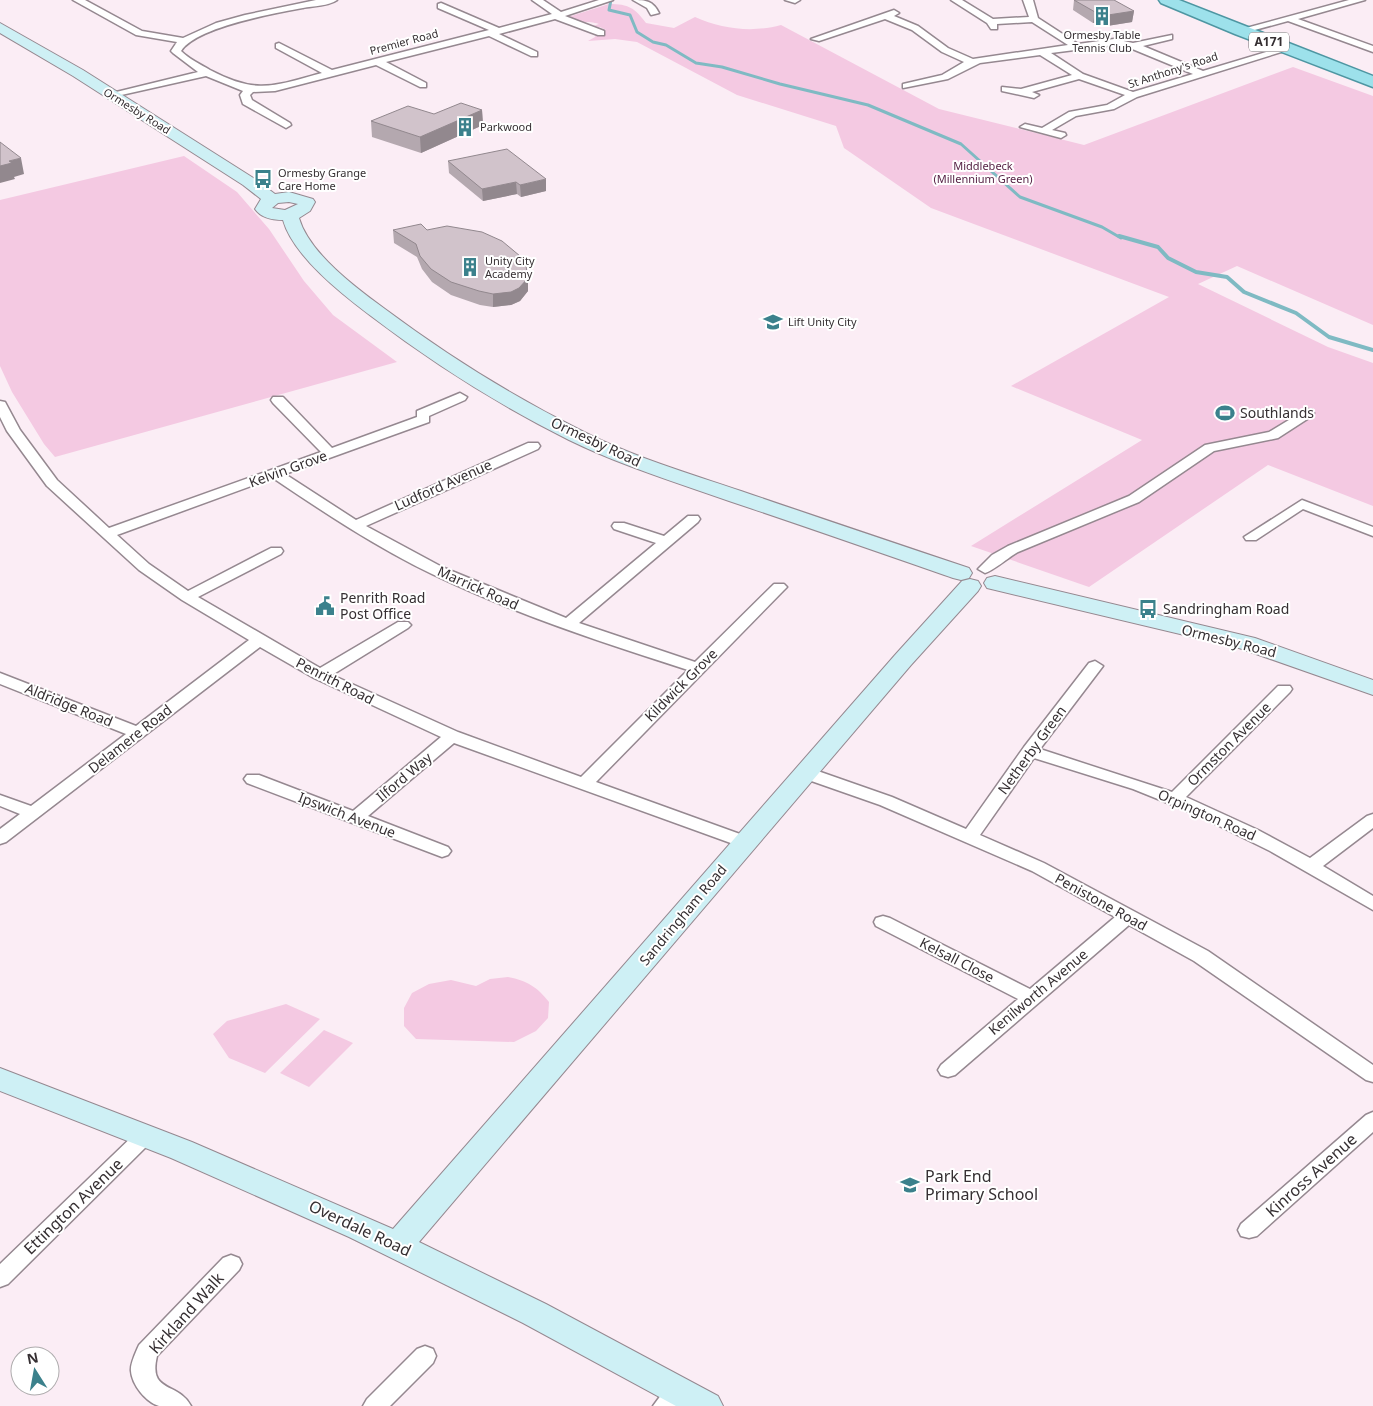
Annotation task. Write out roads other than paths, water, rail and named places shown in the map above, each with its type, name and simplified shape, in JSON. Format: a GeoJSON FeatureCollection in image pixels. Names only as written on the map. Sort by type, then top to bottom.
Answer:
{"type":"FeatureCollection","features":[{"type":"Feature","properties":{"kind":"main road","name":"A171"},"geometry":{"type":"LineString","coordinates":[[1166,0],[1240,31],[1373,82]]}},
{"type":"Feature","properties":{"kind":"street"},"geometry":{"type":"LineString","coordinates":[[78,0],[139,33],[181,40],[196,32],[223,24],[332,0]]}},
{"type":"Feature","properties":{"kind":"street"},"geometry":{"type":"LineString","coordinates":[[537,0],[558,15],[601,33]]}},
{"type":"Feature","properties":{"kind":"street"},"geometry":{"type":"LineString","coordinates":[[638,0],[647,3],[654,11],[665,9]]}},
{"type":"Feature","properties":{"kind":"street"},"geometry":{"type":"LineString","coordinates":[[790,0],[795,0]]}},
{"type":"Feature","properties":{"kind":"street"},"geometry":{"type":"LineString","coordinates":[[956,0],[993,25],[1034,19]]}},
{"type":"Feature","properties":{"kind":"street"},"geometry":{"type":"LineString","coordinates":[[1028,0],[1034,19],[1078,48]]}},
{"type":"Feature","properties":{"kind":"street"},"geometry":{"type":"LineString","coordinates":[[1240,31],[1360,0]]}},
{"type":"Feature","properties":{"kind":"street","name":"Premier Road"},"geometry":{"type":"LineString","coordinates":[[181,40],[176,48],[179,55],[233,85],[250,89],[280,87],[494,32],[605,1]]}},
{"type":"Feature","properties":{"kind":"street"},"geometry":{"type":"LineString","coordinates":[[441,6],[534,54]]}},
{"type":"Feature","properties":{"kind":"street"},"geometry":{"type":"LineString","coordinates":[[816,39],[896,12]]}},
{"type":"Feature","properties":{"kind":"street"},"geometry":{"type":"LineString","coordinates":[[885,16],[911,25],[945,50],[972,62]]}},
{"type":"Feature","properties":{"kind":"street"},"geometry":{"type":"LineString","coordinates":[[1290,19],[1373,49]]}},
{"type":"Feature","properties":{"kind":"street","name":"Ormesby Road"},"geometry":{"type":"LineString","coordinates":[[0,27],[249,182],[272,199],[294,198],[307,202],[302,211],[290,214],[294,229],[307,249],[357,297],[428,350],[494,392],[576,436],[633,460],[978,578],[1073,604],[1247,643],[1319,666],[1373,688]]}},
{"type":"Feature","properties":{"kind":"street"},"geometry":{"type":"LineString","coordinates":[[802,35],[830,44]]}},
{"type":"Feature","properties":{"kind":"street"},"geometry":{"type":"LineString","coordinates":[[1133,46],[1169,37]]}},
{"type":"Feature","properties":{"kind":"street"},"geometry":{"type":"LineString","coordinates":[[907,86],[945,77],[972,62],[1114,42],[1133,46],[1202,74]]}},
{"type":"Feature","properties":{"kind":"street"},"geometry":{"type":"LineString","coordinates":[[279,46],[332,74]]}},
{"type":"Feature","properties":{"kind":"street","name":"St Anthony's Road"},"geometry":{"type":"LineString","coordinates":[[1043,131],[1073,114],[1110,107],[1133,95],[1286,49]]}},
{"type":"Feature","properties":{"kind":"street"},"geometry":{"type":"LineString","coordinates":[[1043,52],[1080,76],[1133,95]]}},
{"type":"Feature","properties":{"kind":"street"},"geometry":{"type":"LineString","coordinates":[[378,62],[423,85]]}},
{"type":"Feature","properties":{"kind":"street"},"geometry":{"type":"LineString","coordinates":[[112,96],[208,72]]}},
{"type":"Feature","properties":{"kind":"street"},"geometry":{"type":"LineString","coordinates":[[1024,91],[1080,76]]}},
{"type":"Feature","properties":{"kind":"street"},"geometry":{"type":"LineString","coordinates":[[250,89],[245,95],[247,102],[286,125]]}},
{"type":"Feature","properties":{"kind":"street"},"geometry":{"type":"LineString","coordinates":[[1006,89],[1024,91],[1039,96]]}},
{"type":"Feature","properties":{"kind":"street"},"geometry":{"type":"LineString","coordinates":[[1025,127],[1060,136]]}},
{"type":"Feature","properties":{"kind":"street","name":"Kelvin Grove"},"geometry":{"type":"LineString","coordinates":[[107,534],[424,419],[422,414],[460,397]]}},
{"type":"Feature","properties":{"kind":"street"},"geometry":{"type":"LineString","coordinates":[[278,400],[330,453]]}},
{"type":"Feature","properties":{"kind":"street","name":"Penrith Road"},"geometry":{"type":"LineString","coordinates":[[0,405],[14,431],[52,483],[107,534],[144,566],[187,597],[259,640],[320,675],[452,736],[745,842]]}},
{"type":"Feature","properties":{"kind":"street"},"geometry":{"type":"LineString","coordinates":[[978,578],[997,558],[1013,548],[1134,499],[1210,448],[1273,435],[1307,413]]}},
{"type":"Feature","properties":{"kind":"street","name":"Ludford Avenue"},"geometry":{"type":"LineString","coordinates":[[354,526],[533,446]]}},
{"type":"Feature","properties":{"kind":"street","name":"Marrick Road"},"geometry":{"type":"LineString","coordinates":[[276,474],[354,526],[450,576],[567,625],[697,668]]}},
{"type":"Feature","properties":{"kind":"street"},"geometry":{"type":"LineString","coordinates":[[1251,537],[1302,504],[1373,532]]}},
{"type":"Feature","properties":{"kind":"street"},"geometry":{"type":"LineString","coordinates":[[567,625],[666,541],[681,524]]}},
{"type":"Feature","properties":{"kind":"street"},"geometry":{"type":"LineString","coordinates":[[620,526],[666,541]]}},
{"type":"Feature","properties":{"kind":"street"},"geometry":{"type":"LineString","coordinates":[[187,597],[276,551]]}},
{"type":"Feature","properties":{"kind":"street","name":"Sandringham Road"},"geometry":{"type":"LineString","coordinates":[[398,1245],[903,660],[978,578]]}},
{"type":"Feature","properties":{"kind":"street","name":"Kildwick Grove"},"geometry":{"type":"LineString","coordinates":[[584,784],[779,587]]}},
{"type":"Feature","properties":{"kind":"street"},"geometry":{"type":"LineString","coordinates":[[320,675],[403,626]]}},
{"type":"Feature","properties":{"kind":"street","name":"Delamere Road"},"geometry":{"type":"LineString","coordinates":[[0,838],[259,640]]}},
{"type":"Feature","properties":{"kind":"street","name":"Netherby Green"},"geometry":{"type":"LineString","coordinates":[[970,836],[1030,751],[1095,666]]}},
{"type":"Feature","properties":{"kind":"street","name":"Aldridge Road"},"geometry":{"type":"LineString","coordinates":[[0,678],[138,732]]}},
{"type":"Feature","properties":{"kind":"street","name":"Ormston Avenue"},"geometry":{"type":"LineString","coordinates":[[1174,799],[1284,689]]}},
{"type":"Feature","properties":{"kind":"street","name":"Ilford Way"},"geometry":{"type":"LineString","coordinates":[[355,818],[452,736]]}},
{"type":"Feature","properties":{"kind":"street","name":"Orpington Road"},"geometry":{"type":"LineString","coordinates":[[1030,751],[1174,799],[1240,828],[1312,865],[1373,904]]}},
{"type":"Feature","properties":{"kind":"street","name":"Penistone Road"},"geometry":{"type":"LineString","coordinates":[[806,773],[886,801],[1038,867],[1201,956],[1373,1075]]}},
{"type":"Feature","properties":{"kind":"street","name":"Ipswich Avenue"},"geometry":{"type":"LineString","coordinates":[[252,779],[442,852]]}},
{"type":"Feature","properties":{"kind":"street"},"geometry":{"type":"LineString","coordinates":[[0,800],[33,813]]}},
{"type":"Feature","properties":{"kind":"street"},"geometry":{"type":"LineString","coordinates":[[1312,865],[1373,820]]}},
{"type":"Feature","properties":{"kind":"street","name":"Kenilworth Avenue"},"geometry":{"type":"LineString","coordinates":[[948,1070],[1030,997],[1128,916]]}},
{"type":"Feature","properties":{"kind":"street","name":"Kelsall Close"},"geometry":{"type":"LineString","coordinates":[[882,922],[1030,997]]}},
{"type":"Feature","properties":{"kind":"street","name":"Overdale Road"},"geometry":{"type":"LineString","coordinates":[[0,1079],[146,1135],[283,1192],[398,1245],[683,1401]]}},
{"type":"Feature","properties":{"kind":"street","name":"Kinross Avenue"},"geometry":{"type":"LineString","coordinates":[[1249,1230],[1373,1120]]}},
{"type":"Feature","properties":{"kind":"street","name":"Ettington Avenue"},"geometry":{"type":"LineString","coordinates":[[0,1278],[146,1135]]}},
{"type":"Feature","properties":{"kind":"street","name":"Kirkland Walk"},"geometry":{"type":"LineString","coordinates":[[179,1406],[149,1387],[142,1372],[147,1352],[231,1264]]}},
{"type":"Feature","properties":{"kind":"street"},"geometry":{"type":"LineString","coordinates":[[374,1406],[425,1356]]}},
{"type":"Feature","properties":{"kind":"waterway"},"geometry":{"type":"LineString","coordinates":[[611,0],[609,10],[630,15],[637,32],[653,42],[666,45],[696,63],[722,67],[780,84],[868,105],[961,144],[1020,197],[1102,227],[1121,238]]}},
{"type":"Feature","properties":{"kind":"waterway"},"geometry":{"type":"LineString","coordinates":[[1119,236],[1158,247],[1168,258],[1196,272],[1227,277],[1244,292],[1296,313],[1329,337],[1373,350]]}},
{"type":"Feature","properties":{"kind":"place","name":"Ormesby Table Tennis Club"},"geometry":{"type":"Point","coordinates":[1102,16]}},
{"type":"Feature","properties":{"kind":"place","name":"Parkwood"},"geometry":{"type":"Point","coordinates":[465,127]}},
{"type":"Feature","properties":{"kind":"place","name":"Ormesby Grange Care Home"},"geometry":{"type":"Point","coordinates":[263,179]}},
{"type":"Feature","properties":{"kind":"place","name":"Unity City Academy"},"geometry":{"type":"Point","coordinates":[470,267]}},
{"type":"Feature","properties":{"kind":"place","name":"Lift Unity City"},"geometry":{"type":"Point","coordinates":[773,322]}},
{"type":"Feature","properties":{"kind":"place","name":"Southlands"},"geometry":{"type":"Point","coordinates":[1225,413]}},
{"type":"Feature","properties":{"kind":"place","name":"Penrith Road Post Office"},"geometry":{"type":"Point","coordinates":[325,606]}},
{"type":"Feature","properties":{"kind":"place","name":"Sandringham Road"},"geometry":{"type":"Point","coordinates":[1148,609]}},
{"type":"Feature","properties":{"kind":"place","name":"Park End Primary School"},"geometry":{"type":"Point","coordinates":[910,1185]}},
{"type":"Feature","properties":{"kind":"park label","name":"Middlebeck (Millennium Green)"},"geometry":{"type":"Point","coordinates":[983,172]}}]}
